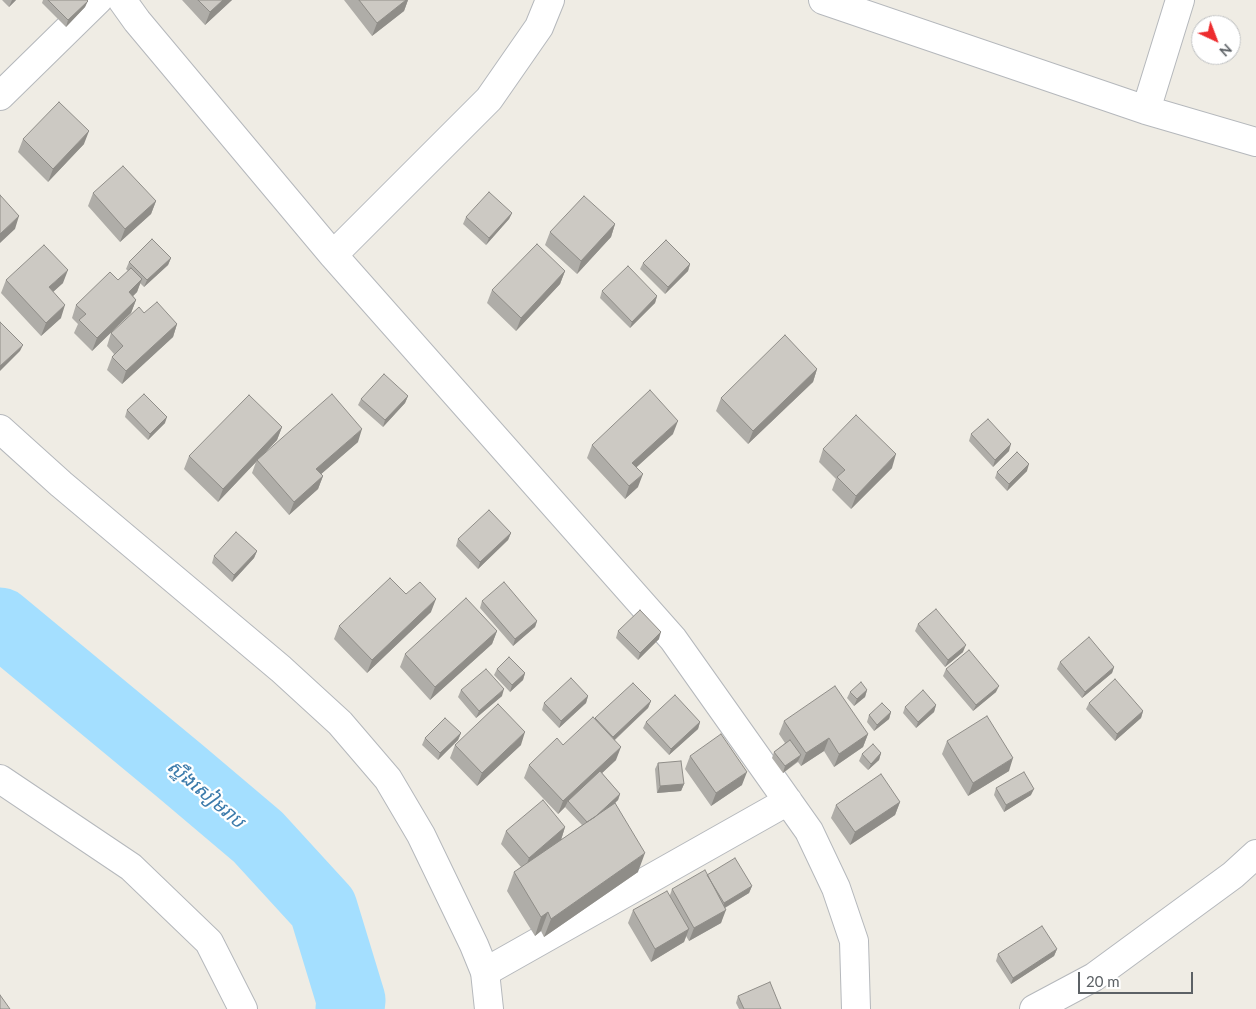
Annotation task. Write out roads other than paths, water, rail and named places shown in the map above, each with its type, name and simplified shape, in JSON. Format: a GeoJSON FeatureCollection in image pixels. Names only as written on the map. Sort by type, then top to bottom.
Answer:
{"type":"FeatureCollection","features":[{"type":"Feature","properties":{"kind":"street"},"geometry":{"type":"LineString","coordinates":[[0,96],[98,0]]}},
{"type":"Feature","properties":{"kind":"street"},"geometry":{"type":"LineString","coordinates":[[122,0],[137,21],[333,255],[673,639],[809,831],[836,888],[854,941],[856,1009]]}},
{"type":"Feature","properties":{"kind":"street"},"geometry":{"type":"LineString","coordinates":[[333,255],[489,99],[539,26],[550,0]]}},
{"type":"Feature","properties":{"kind":"street"},"geometry":{"type":"LineString","coordinates":[[823,0],[1146,110],[1256,142]]}},
{"type":"Feature","properties":{"kind":"street"},"geometry":{"type":"LineString","coordinates":[[1146,110],[1180,0]]}},
{"type":"Feature","properties":{"kind":"street"},"geometry":{"type":"LineString","coordinates":[[0,430],[61,484],[281,669],[340,723],[388,779],[421,835],[474,945],[485,972],[489,1009]]}},
{"type":"Feature","properties":{"kind":"street"},"geometry":{"type":"LineString","coordinates":[[0,779],[131,867],[209,942],[244,1009]]}},
{"type":"Feature","properties":{"kind":"street"},"geometry":{"type":"LineString","coordinates":[[485,972],[788,801]]}},
{"type":"Feature","properties":{"kind":"street"},"geometry":{"type":"LineString","coordinates":[[1034,1009],[1094,977],[1233,874],[1256,854]]}},
{"type":"Feature","properties":{"kind":"waterway","name":"ស្ទឹងសៀមរាប"},"geometry":{"type":"LineString","coordinates":[[0,622],[258,837],[323,908],[351,1000],[350,1009]]}}]}
